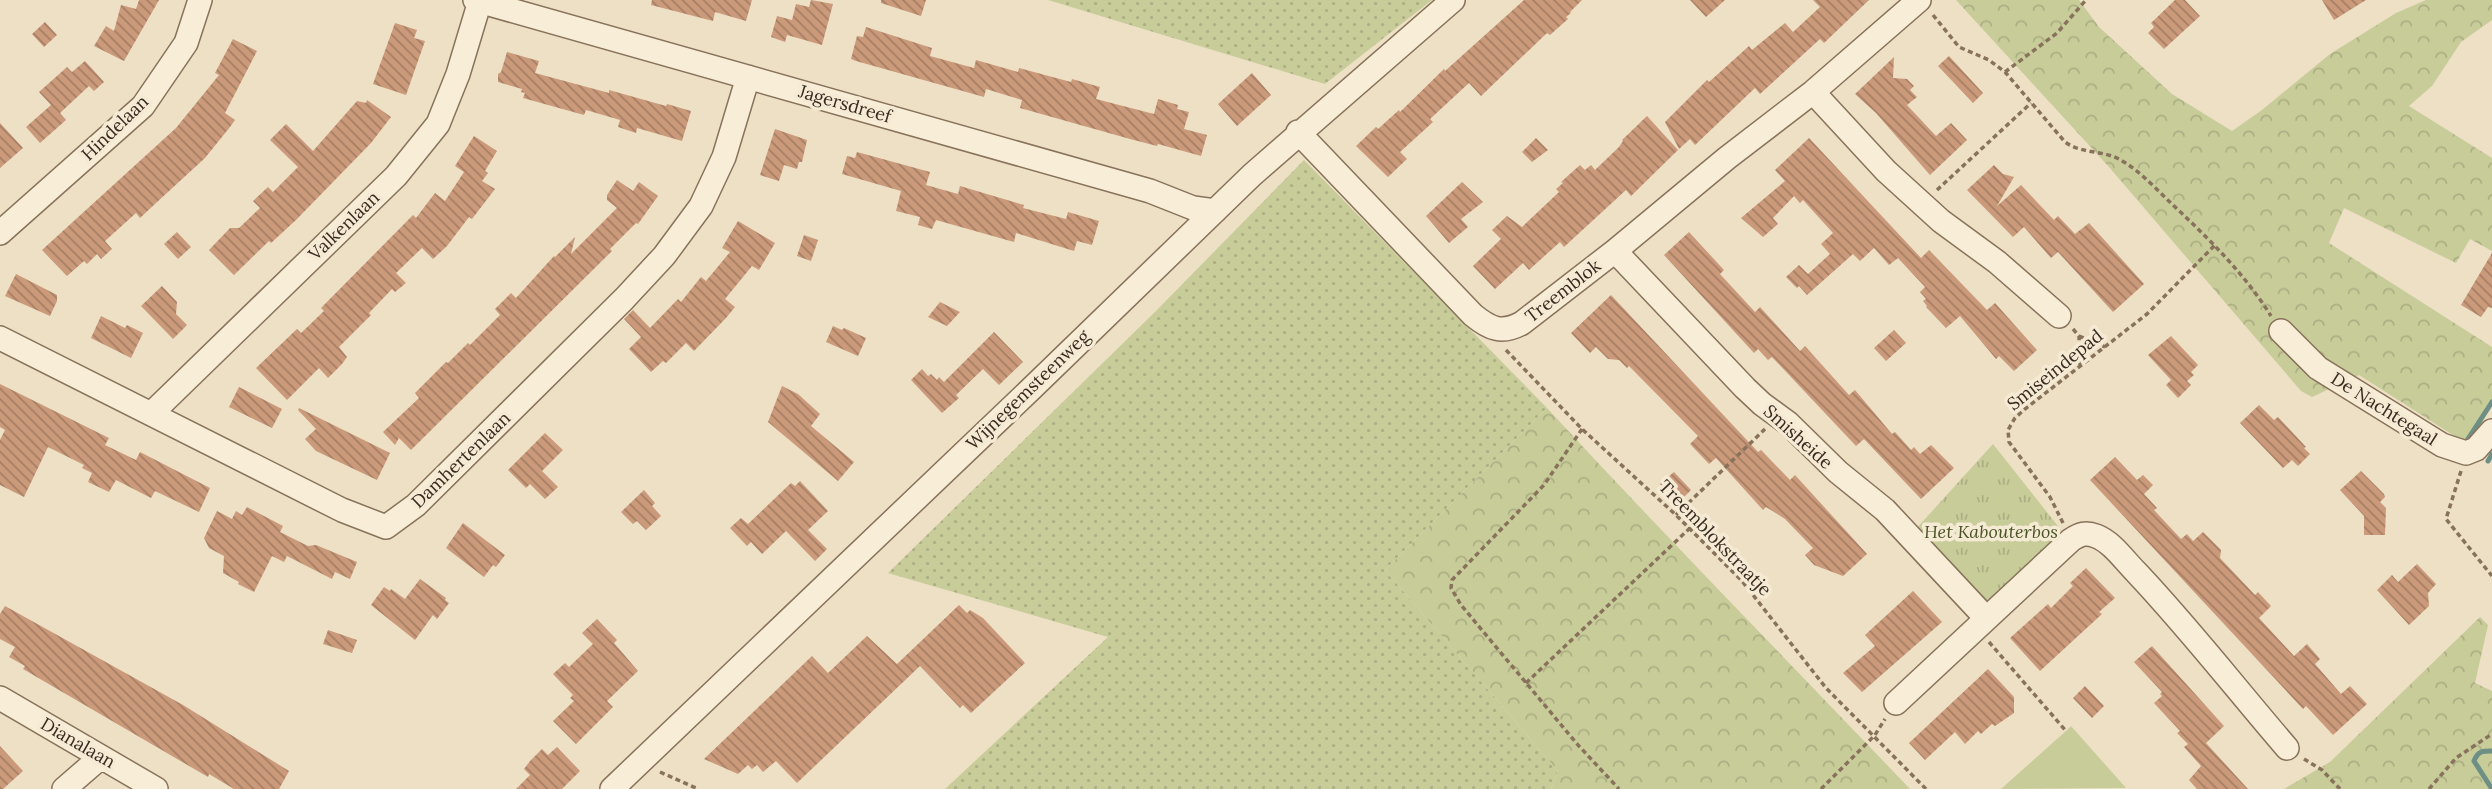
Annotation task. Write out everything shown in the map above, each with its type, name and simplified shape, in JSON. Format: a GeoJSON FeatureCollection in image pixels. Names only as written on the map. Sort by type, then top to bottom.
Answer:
{"type":"FeatureCollection","features":[{"type":"Feature","properties":{"kind":"street","name":"Hindelaan"},"geometry":{"type":"LineString","coordinates":[[0,233],[142,106],[186,43],[200,0]]}},
{"type":"Feature","properties":{"kind":"street","name":"Wijnegemsteenweg"},"geometry":{"type":"LineString","coordinates":[[612,789],[1298,132],[1453,0]]}},
{"type":"Feature","properties":{"kind":"street","name":"Jagersdreef"},"geometry":{"type":"LineString","coordinates":[[478,1],[1150,191],[1193,208],[1214,211]]}},
{"type":"Feature","properties":{"kind":"street","name":"Valkenlaan"},"geometry":{"type":"LineString","coordinates":[[152,413],[396,176],[438,124],[458,74],[478,1]]}},
{"type":"Feature","properties":{"kind":"street","name":"Treemblok"},"geometry":{"type":"LineString","coordinates":[[1298,132],[1473,316],[1492,328],[1511,328],[1522,323],[1615,251],[1727,158],[1923,4]]}},
{"type":"Feature","properties":{"kind":"street","name":"Damhertenlaan"},"geometry":{"type":"LineString","coordinates":[[0,338],[342,510],[386,527],[416,505],[664,256],[701,206],[724,157],[748,77]]}},
{"type":"Feature","properties":{"kind":"street"},"geometry":{"type":"LineString","coordinates":[[1812,92],[1886,171],[1941,221],[1997,262],[2059,316]]}},
{"type":"Feature","properties":{"kind":"street","name":"Smisheide"},"geometry":{"type":"LineString","coordinates":[[1615,251],[1745,388],[1776,413],[1838,472],[1885,510],[1982,622]]}},
{"type":"Feature","properties":{"kind":"street","name":"De Nachtegaal"},"geometry":{"type":"LineString","coordinates":[[2281,331],[2318,368],[2442,445],[2466,453]]}},
{"type":"Feature","properties":{"kind":"street"},"geometry":{"type":"LineString","coordinates":[[2466,453],[2476,450],[2492,431]]}},
{"type":"Feature","properties":{"kind":"street"},"geometry":{"type":"LineString","coordinates":[[1896,703],[2071,540],[2087,533],[2110,544],[2169,607],[2287,748]]}},
{"type":"Feature","properties":{"kind":"street","name":"Dianalaan"},"geometry":{"type":"LineString","coordinates":[[0,698],[156,789]]}},
{"type":"Feature","properties":{"kind":"street"},"geometry":{"type":"LineString","coordinates":[[64,789],[101,757]]}},
{"type":"Feature","properties":{"kind":"path"},"geometry":{"type":"LineString","coordinates":[[2005,72],[2057,33],[2086,0]]}},
{"type":"Feature","properties":{"kind":"path"},"geometry":{"type":"LineString","coordinates":[[1923,4],[1959,47],[2005,72],[2049,125],[2075,149],[2101,151],[2126,163],[2215,245],[2254,289],[2281,331]]}},
{"type":"Feature","properties":{"kind":"path"},"geometry":{"type":"LineString","coordinates":[[1921,202],[1941,187],[2031,103]]}},
{"type":"Feature","properties":{"kind":"path","name":"Smiseindepad"},"geometry":{"type":"LineString","coordinates":[[2071,540],[2050,497],[2009,442],[2008,430],[2015,418],[2025,409],[2147,314],[2215,245]]}},
{"type":"Feature","properties":{"kind":"path"},"geometry":{"type":"LineString","coordinates":[[2059,316],[2079,336],[2105,347]]}},
{"type":"Feature","properties":{"kind":"path"},"geometry":{"type":"LineString","coordinates":[[2079,336],[2080,366]]}},
{"type":"Feature","properties":{"kind":"path","name":"Treemblokstraatje"},"geometry":{"type":"LineString","coordinates":[[1500,344],[1582,429],[1676,515],[1742,581],[1826,688],[1926,789]]}},
{"type":"Feature","properties":{"kind":"path"},"geometry":{"type":"LineString","coordinates":[[1676,515],[1769,425],[1776,413]]}},
{"type":"Feature","properties":{"kind":"path"},"geometry":{"type":"LineString","coordinates":[[1582,429],[1544,485],[1452,580],[1451,588],[1461,605],[1526,683],[1619,789]]}},
{"type":"Feature","properties":{"kind":"path"},"geometry":{"type":"LineString","coordinates":[[2466,453],[2446,520],[2492,576]]}},
{"type":"Feature","properties":{"kind":"path"},"geometry":{"type":"LineString","coordinates":[[1526,683],[1689,528]]}},
{"type":"Feature","properties":{"kind":"path"},"geometry":{"type":"LineString","coordinates":[[1982,622],[2066,731]]}},
{"type":"Feature","properties":{"kind":"path"},"geometry":{"type":"LineString","coordinates":[[2429,789],[2456,758],[2492,734]]}},
{"type":"Feature","properties":{"kind":"path"},"geometry":{"type":"LineString","coordinates":[[1821,789],[1875,735]]}},
{"type":"Feature","properties":{"kind":"path"},"geometry":{"type":"LineString","coordinates":[[2287,748],[2322,770],[2340,789]]}},
{"type":"Feature","properties":{"kind":"path"},"geometry":{"type":"LineString","coordinates":[[639,763],[698,789]]}},
{"type":"Feature","properties":{"kind":"green space"},"geometry":{"type":"Polygon","coordinates":[[[1048,0],[1432,0],[1325,84],[1048,0]]]}},
{"type":"Feature","properties":{"kind":"green space"},"geometry":{"type":"Polygon","coordinates":[[[1956,0],[2079,0],[2099,27],[2172,94],[2232,131],[2330,54],[2396,13],[2426,0],[2492,0],[2492,20],[2461,42],[2432,86],[2409,106],[2492,158],[2492,251],[2470,239],[2456,263],[2344,208],[2329,243],[2492,347],[2492,404],[2470,446],[2359,375],[2312,397],[2301,391],[2109,167],[1956,0]]]}},
{"type":"Feature","properties":{"kind":"green space"},"geometry":{"type":"Polygon","coordinates":[[[1304,160],[1547,408],[1385,570],[1558,771],[1551,789],[945,789],[1108,637],[888,573],[1156,311],[1304,160]]]}},
{"type":"Feature","properties":{"kind":"green space"},"geometry":{"type":"Polygon","coordinates":[[[1547,408],[1910,789],[1551,789],[1558,771],[1385,570],[1547,408]]]}},
{"type":"Feature","properties":{"kind":"green space","name":"Het Kabouterbos"},"geometry":{"type":"Polygon","coordinates":[[[1993,444],[2065,535],[1995,602],[1979,599],[1915,530],[1993,444]]]}},
{"type":"Feature","properties":{"kind":"green space"},"geometry":{"type":"Polygon","coordinates":[[[2480,617],[2488,625],[2475,683],[2492,691],[2492,789],[2284,789],[2330,762],[2480,617]]]}},
{"type":"Feature","properties":{"kind":"green space"},"geometry":{"type":"Polygon","coordinates":[[[2071,726],[2126,788],[2001,789],[2066,731],[2071,726]]]}},
{"type":"Feature","properties":{"kind":"building"},"geometry":{"type":"Polygon","coordinates":[[[139,0],[159,0],[124,61],[94,46],[106,26],[114,31],[121,5],[136,9],[139,0]]]}},
{"type":"Feature","properties":{"kind":"building"},"geometry":{"type":"Polygon","coordinates":[[[652,0],[752,0],[746,21],[715,12],[713,21],[651,5],[652,0]]]}},
{"type":"Feature","properties":{"kind":"building"},"geometry":{"type":"Polygon","coordinates":[[[811,0],[833,4],[822,45],[787,35],[785,42],[771,37],[777,16],[792,20],[796,4],[809,7],[811,0]]]}},
{"type":"Feature","properties":{"kind":"building"},"geometry":{"type":"Polygon","coordinates":[[[881,0],[926,0],[921,16],[881,3],[881,0]]]}},
{"type":"Feature","properties":{"kind":"building"},"geometry":{"type":"Polygon","coordinates":[[[1524,0],[1582,0],[1566,17],[1568,19],[1550,35],[1547,33],[1481,96],[1469,83],[1430,119],[1433,122],[1400,152],[1407,159],[1388,177],[1356,146],[1376,127],[1378,129],[1399,110],[1400,112],[1444,69],[1445,71],[1524,0]]]}},
{"type":"Feature","properties":{"kind":"building"},"geometry":{"type":"Polygon","coordinates":[[[1690,0],[1725,0],[1706,17],[1690,0]]]}},
{"type":"Feature","properties":{"kind":"building"},"geometry":{"type":"Polygon","coordinates":[[[1813,0],[1869,0],[1824,43],[1820,39],[1760,94],[1755,88],[1695,145],[1690,139],[1679,149],[1665,122],[1707,80],[1709,82],[1749,46],[1752,50],[1785,23],[1793,32],[1820,7],[1813,0]]]}},
{"type":"Feature","properties":{"kind":"building"},"geometry":{"type":"Polygon","coordinates":[[[2175,0],[2185,0],[2200,16],[2164,49],[2148,33],[2154,27],[2151,23],[2175,0]]]}},
{"type":"Feature","properties":{"kind":"building"},"geometry":{"type":"Polygon","coordinates":[[[2322,0],[2366,0],[2334,20],[2322,0]]]}},
{"type":"Feature","properties":{"kind":"building"},"geometry":{"type":"Polygon","coordinates":[[[45,22],[57,35],[44,47],[32,34],[45,22]]]}},
{"type":"Feature","properties":{"kind":"building"},"geometry":{"type":"Polygon","coordinates":[[[395,23],[417,30],[414,38],[425,41],[406,95],[373,84],[395,23]]]}},
{"type":"Feature","properties":{"kind":"building"},"geometry":{"type":"Polygon","coordinates":[[[866,27],[932,48],[930,56],[974,68],[976,60],[1018,72],[1019,68],[1100,87],[1096,99],[1154,114],[1158,99],[1178,105],[1177,109],[1189,112],[1184,129],[1207,135],[1201,156],[1020,108],[1022,100],[986,89],[984,97],[851,59],[857,36],[863,37],[866,27]]]}},
{"type":"Feature","properties":{"kind":"building"},"geometry":{"type":"Polygon","coordinates":[[[233,39],[257,51],[225,113],[235,120],[205,158],[140,218],[136,213],[105,241],[112,249],[101,259],[97,254],[87,264],[84,261],[67,276],[42,250],[176,128],[219,75],[215,73],[233,39]]]}},
{"type":"Feature","properties":{"kind":"building"},"geometry":{"type":"Polygon","coordinates":[[[507,52],[539,61],[535,73],[691,111],[682,141],[637,128],[636,133],[618,127],[620,120],[586,110],[584,115],[523,98],[525,93],[521,92],[522,89],[498,82],[498,74],[507,52]]]}},
{"type":"Feature","properties":{"kind":"building"},"geometry":{"type":"Polygon","coordinates":[[[1949,56],[1983,93],[1973,103],[1938,66],[1949,56]]]}},
{"type":"Feature","properties":{"kind":"building"},"geometry":{"type":"Polygon","coordinates":[[[1894,57],[1893,78],[1907,79],[1914,86],[1910,90],[1917,97],[1907,105],[1936,136],[1951,123],[1967,140],[1930,175],[1876,113],[1855,94],[1894,57]]]}},
{"type":"Feature","properties":{"kind":"building"},"geometry":{"type":"Polygon","coordinates":[[[85,61],[104,82],[94,91],[89,86],[60,113],[66,120],[40,143],[26,127],[51,105],[39,92],[67,67],[72,72],[85,61]]]}},
{"type":"Feature","properties":{"kind":"building"},"geometry":{"type":"Polygon","coordinates":[[[1252,73],[1271,95],[1237,126],[1218,104],[1252,73]]]}},
{"type":"Feature","properties":{"kind":"building"},"geometry":{"type":"Polygon","coordinates":[[[367,100],[391,117],[371,143],[296,220],[271,243],[269,241],[234,275],[209,250],[230,228],[239,228],[260,208],[253,201],[268,187],[273,192],[298,167],[270,140],[286,124],[313,151],[357,101],[366,103],[367,100]]]}},
{"type":"Feature","properties":{"kind":"building"},"geometry":{"type":"Polygon","coordinates":[[[1647,116],[1678,150],[1631,196],[1626,190],[1564,247],[1560,242],[1529,270],[1523,263],[1495,289],[1473,266],[1501,239],[1492,230],[1507,216],[1522,227],[1559,192],[1556,189],[1563,183],[1561,182],[1580,165],[1585,170],[1591,165],[1595,170],[1647,116]]]}},
{"type":"Feature","properties":{"kind":"building"},"geometry":{"type":"Polygon","coordinates":[[[0,123],[23,148],[0,168],[0,123]]]}},
{"type":"Feature","properties":{"kind":"building"},"geometry":{"type":"Polygon","coordinates":[[[775,129],[807,140],[802,162],[799,162],[797,169],[784,165],[779,181],[760,175],[775,129]]]}},
{"type":"Feature","properties":{"kind":"building"},"geometry":{"type":"Polygon","coordinates":[[[474,136],[497,151],[482,181],[495,189],[472,219],[469,217],[447,246],[433,259],[422,248],[396,273],[406,283],[395,292],[392,289],[339,347],[347,357],[342,364],[328,378],[319,368],[287,400],[256,368],[297,329],[301,333],[324,311],[321,308],[413,215],[416,218],[435,193],[445,201],[464,172],[455,166],[474,136]]]}},
{"type":"Feature","properties":{"kind":"building"},"geometry":{"type":"Polygon","coordinates":[[[1536,138],[1548,150],[1532,162],[1522,152],[1536,138]]]}},
{"type":"Feature","properties":{"kind":"building"},"geometry":{"type":"Polygon","coordinates":[[[1809,138],[1921,258],[1929,250],[1987,310],[1995,303],[2037,350],[2014,371],[1999,356],[1996,359],[1960,316],[1946,328],[1926,307],[1923,301],[1926,299],[1920,292],[1925,287],[1898,258],[1889,265],[1874,248],[1860,261],[1853,254],[1807,295],[1799,286],[1797,288],[1786,277],[1799,265],[1808,274],[1830,254],[1821,244],[1833,233],[1803,200],[1800,203],[1794,196],[1773,218],[1778,224],[1763,237],[1741,218],[1785,181],[1775,170],[1809,138]]]}},
{"type":"Feature","properties":{"kind":"building"},"geometry":{"type":"Polygon","coordinates":[[[857,152],[930,172],[926,185],[958,194],[960,186],[1024,205],[1023,208],[1066,219],[1068,212],[1099,221],[1092,245],[1077,241],[1074,251],[1016,233],[1014,242],[936,220],[932,229],[918,225],[920,217],[896,211],[901,191],[842,174],[847,156],[855,158],[857,152]]]}},
{"type":"Feature","properties":{"kind":"building"},"geometry":{"type":"Polygon","coordinates":[[[1994,165],[2003,174],[2014,177],[1997,206],[2021,185],[2054,220],[2058,216],[2075,234],[2089,223],[2144,284],[2113,312],[2058,252],[2051,258],[2024,227],[2013,237],[1967,190],[1994,165]]]}},
{"type":"Feature","properties":{"kind":"building"},"geometry":{"type":"Polygon","coordinates":[[[617,180],[633,191],[639,182],[658,196],[638,224],[636,223],[610,249],[612,251],[411,450],[399,438],[395,445],[383,432],[419,398],[415,393],[500,315],[495,309],[511,293],[516,298],[575,237],[571,254],[617,208],[607,200],[607,195],[617,180]]]}},
{"type":"Feature","properties":{"kind":"building"},"geometry":{"type":"Polygon","coordinates":[[[1462,182],[1483,202],[1461,219],[1468,227],[1449,243],[1426,216],[1462,182]]]}},
{"type":"Feature","properties":{"kind":"building"},"geometry":{"type":"Polygon","coordinates":[[[738,221],[775,243],[759,270],[752,266],[725,299],[735,307],[726,318],[694,351],[686,343],[666,363],[663,361],[651,372],[629,349],[641,337],[624,319],[633,310],[650,328],[678,299],[681,302],[701,277],[706,281],[730,252],[722,248],[738,221]]]}},
{"type":"Feature","properties":{"kind":"building"},"geometry":{"type":"Polygon","coordinates":[[[177,232],[191,247],[178,259],[164,244],[177,232]]]}},
{"type":"Feature","properties":{"kind":"building"},"geometry":{"type":"Polygon","coordinates":[[[1689,232],[1724,270],[1720,274],[1755,312],[1760,307],[1800,351],[1805,346],[1849,395],[1855,390],[1892,434],[1895,432],[1911,450],[1914,447],[1920,454],[1931,445],[1954,468],[1921,499],[1864,439],[1856,446],[1772,357],[1768,360],[1758,349],[1754,353],[1664,255],[1689,232]]]}},
{"type":"Feature","properties":{"kind":"building"},"geometry":{"type":"Polygon","coordinates":[[[804,235],[818,240],[811,261],[797,256],[804,235]]]}},
{"type":"Feature","properties":{"kind":"building"},"geometry":{"type":"Polygon","coordinates":[[[2492,253],[2492,308],[2488,307],[2481,317],[2461,305],[2492,253]]]}},
{"type":"Feature","properties":{"kind":"building"},"geometry":{"type":"Polygon","coordinates":[[[16,274],[57,295],[50,316],[5,296],[16,274]]]}},
{"type":"Feature","properties":{"kind":"building"},"geometry":{"type":"Polygon","coordinates":[[[162,286],[177,302],[176,314],[187,325],[173,339],[141,306],[162,286]]]}},
{"type":"Feature","properties":{"kind":"building"},"geometry":{"type":"Polygon","coordinates":[[[1611,295],[1758,452],[1761,450],[1790,480],[1795,475],[1867,554],[1843,576],[1814,565],[1805,555],[1813,548],[1785,519],[1766,507],[1763,510],[1716,458],[1709,464],[1690,444],[1698,436],[1629,366],[1627,368],[1619,360],[1608,359],[1596,347],[1590,353],[1571,333],[1611,295]]]}},
{"type":"Feature","properties":{"kind":"building"},"geometry":{"type":"Polygon","coordinates":[[[940,302],[960,312],[947,326],[928,317],[940,302]]]}},
{"type":"Feature","properties":{"kind":"building"},"geometry":{"type":"Polygon","coordinates":[[[101,316],[125,328],[127,325],[143,333],[131,358],[91,338],[101,316]]]}},
{"type":"Feature","properties":{"kind":"building"},"geometry":{"type":"Polygon","coordinates":[[[833,326],[866,338],[858,356],[826,342],[833,326]]]}},
{"type":"Feature","properties":{"kind":"building"},"geometry":{"type":"Polygon","coordinates":[[[1894,330],[1906,343],[1886,361],[1874,348],[1894,330]]]}},
{"type":"Feature","properties":{"kind":"building"},"geometry":{"type":"Polygon","coordinates":[[[994,332],[1023,362],[999,385],[983,369],[956,395],[959,398],[942,413],[911,380],[922,369],[928,376],[931,374],[937,380],[939,377],[944,382],[994,332]]]}},
{"type":"Feature","properties":{"kind":"building"},"geometry":{"type":"Polygon","coordinates":[[[2171,336],[2198,365],[2191,372],[2194,375],[2187,381],[2191,385],[2178,398],[2166,385],[2171,380],[2148,355],[2171,336]]]}},
{"type":"Feature","properties":{"kind":"building"},"geometry":{"type":"Polygon","coordinates":[[[0,384],[109,438],[105,445],[136,460],[140,452],[210,488],[199,512],[155,491],[151,498],[116,480],[109,492],[88,482],[92,473],[82,468],[84,465],[48,447],[24,497],[0,485],[0,440],[5,430],[0,427],[0,384]]]}},
{"type":"Feature","properties":{"kind":"building"},"geometry":{"type":"Polygon","coordinates":[[[782,386],[798,394],[820,414],[811,426],[854,462],[838,481],[768,422],[782,386]]]}},
{"type":"Feature","properties":{"kind":"building"},"geometry":{"type":"Polygon","coordinates":[[[239,387],[282,409],[272,428],[229,407],[239,387]]]}},
{"type":"Feature","properties":{"kind":"building"},"geometry":{"type":"Polygon","coordinates":[[[2259,405],[2274,420],[2278,417],[2306,447],[2304,448],[2310,454],[2298,466],[2292,460],[2283,468],[2240,423],[2259,405]]]}},
{"type":"Feature","properties":{"kind":"building"},"geometry":{"type":"Polygon","coordinates":[[[299,408],[390,453],[377,480],[316,451],[305,439],[316,429],[299,408]]]}},
{"type":"Feature","properties":{"kind":"building"},"geometry":{"type":"Polygon","coordinates":[[[545,433],[563,450],[542,471],[558,487],[545,499],[530,484],[526,488],[508,470],[545,433]]]}},
{"type":"Feature","properties":{"kind":"building"},"geometry":{"type":"Polygon","coordinates":[[[2115,457],[2137,480],[2143,475],[2153,485],[2144,494],[2157,508],[2154,510],[2181,539],[2187,534],[2193,541],[2203,532],[2221,550],[2220,558],[2255,595],[2258,592],[2271,606],[2259,618],[2294,656],[2307,644],[2320,659],[2315,664],[2341,694],[2350,686],[2367,704],[2333,735],[2306,706],[2303,709],[2090,480],[2115,457]]]}},
{"type":"Feature","properties":{"kind":"building"},"geometry":{"type":"Polygon","coordinates":[[[2361,471],[2384,494],[2385,497],[2380,502],[2386,508],[2385,535],[2364,535],[2364,516],[2340,490],[2361,471]]]}},
{"type":"Feature","properties":{"kind":"building"},"geometry":{"type":"Polygon","coordinates":[[[1674,472],[1691,490],[1678,503],[1660,484],[1674,472]]]}},
{"type":"Feature","properties":{"kind":"building"},"geometry":{"type":"Polygon","coordinates":[[[800,481],[828,511],[808,530],[827,549],[815,561],[786,531],[762,554],[751,542],[747,546],[730,528],[741,518],[748,524],[791,483],[795,486],[800,481]]]}},
{"type":"Feature","properties":{"kind":"building"},"geometry":{"type":"Polygon","coordinates":[[[644,490],[661,516],[646,530],[637,521],[633,524],[621,512],[644,490]]]}},
{"type":"Feature","properties":{"kind":"building"},"geometry":{"type":"Polygon","coordinates":[[[247,507],[283,526],[280,532],[308,546],[316,545],[357,562],[350,579],[335,572],[332,579],[287,556],[284,562],[272,556],[254,592],[238,584],[239,582],[223,573],[224,556],[209,548],[204,538],[217,511],[232,519],[236,511],[242,515],[247,507]]]}},
{"type":"Feature","properties":{"kind":"building"},"geometry":{"type":"Polygon","coordinates":[[[463,523],[505,555],[484,577],[446,548],[463,523]]]}},
{"type":"Feature","properties":{"kind":"building"},"geometry":{"type":"Polygon","coordinates":[[[2417,564],[2436,584],[2428,593],[2429,606],[2409,625],[2377,590],[2392,575],[2398,582],[2417,564]]]}},
{"type":"Feature","properties":{"kind":"building"},"geometry":{"type":"Polygon","coordinates":[[[2086,568],[2115,598],[2099,612],[2102,614],[2040,671],[2010,638],[2048,604],[2051,608],[2073,586],[2070,583],[2086,568]]]}},
{"type":"Feature","properties":{"kind":"building"},"geometry":{"type":"Polygon","coordinates":[[[420,579],[449,603],[437,619],[433,615],[415,640],[371,605],[384,587],[405,599],[420,579]]]}},
{"type":"Feature","properties":{"kind":"building"},"geometry":{"type":"Polygon","coordinates":[[[1913,591],[1942,622],[1862,692],[1843,673],[1875,646],[1865,635],[1913,591]]]}},
{"type":"Feature","properties":{"kind":"building"},"geometry":{"type":"Polygon","coordinates":[[[959,605],[967,613],[970,610],[983,618],[1025,663],[971,713],[963,705],[960,708],[920,666],[797,783],[776,761],[763,772],[757,765],[752,769],[748,765],[738,774],[704,759],[812,656],[828,673],[867,636],[897,664],[959,605]]]}},
{"type":"Feature","properties":{"kind":"building"},"geometry":{"type":"Polygon","coordinates":[[[5,606],[183,705],[289,771],[279,789],[234,789],[209,774],[208,777],[23,669],[25,666],[9,657],[15,647],[0,639],[0,614],[5,606]]]}},
{"type":"Feature","properties":{"kind":"building"},"geometry":{"type":"Polygon","coordinates":[[[597,619],[617,640],[614,643],[638,671],[607,701],[613,707],[576,744],[553,721],[574,701],[570,698],[573,695],[553,674],[565,663],[569,667],[593,644],[582,633],[597,619]]]}},
{"type":"Feature","properties":{"kind":"building"},"geometry":{"type":"Polygon","coordinates":[[[328,630],[357,640],[352,653],[323,644],[328,630]]]}},
{"type":"Feature","properties":{"kind":"building"},"geometry":{"type":"Polygon","coordinates":[[[2152,646],[2224,726],[2206,743],[2248,789],[2197,789],[2189,780],[2201,766],[2184,747],[2188,744],[2177,733],[2180,731],[2154,703],[2162,696],[2162,692],[2134,662],[2152,646]]]}},
{"type":"Feature","properties":{"kind":"building"},"geometry":{"type":"Polygon","coordinates":[[[1988,669],[2014,697],[2014,713],[1995,726],[1992,724],[1981,734],[1978,731],[1965,744],[1955,732],[1925,760],[1909,743],[1988,669]]]}},
{"type":"Feature","properties":{"kind":"building"},"geometry":{"type":"Polygon","coordinates":[[[2085,686],[2104,706],[2092,718],[2073,698],[2085,686]]]}},
{"type":"Feature","properties":{"kind":"building"},"geometry":{"type":"Polygon","coordinates":[[[0,746],[23,771],[3,789],[0,789],[0,746]]]}},
{"type":"Feature","properties":{"kind":"building"},"geometry":{"type":"Polygon","coordinates":[[[557,747],[580,771],[562,789],[516,789],[530,775],[524,769],[530,761],[542,749],[548,755],[557,747]]]}},
{"type":"Feature","properties":{"kind":"waterway"},"geometry":{"type":"LineString","coordinates":[[2466,442],[2492,402]]}},
{"type":"Feature","properties":{"kind":"waterway"},"geometry":{"type":"LineString","coordinates":[[2488,461],[2492,454]]}},
{"type":"Feature","properties":{"kind":"waterway"},"geometry":{"type":"LineString","coordinates":[[2492,751],[2481,752],[2474,761],[2492,789]]}}]}
